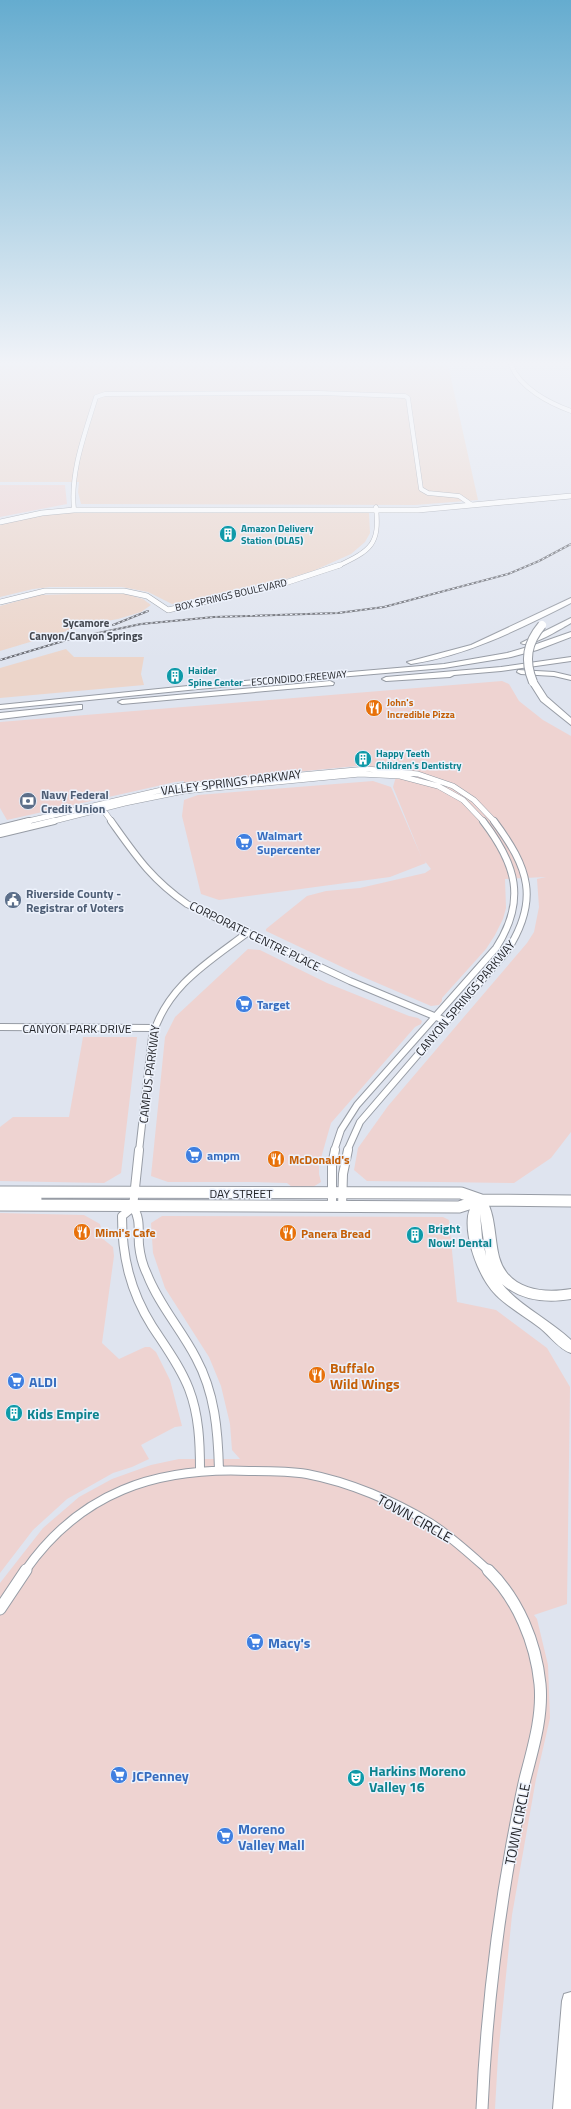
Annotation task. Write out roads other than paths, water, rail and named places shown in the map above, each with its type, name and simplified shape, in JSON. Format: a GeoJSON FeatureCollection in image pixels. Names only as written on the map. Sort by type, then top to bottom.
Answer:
{"type":"FeatureCollection","features":[{"type":"Feature","properties":{"kind":"highway"},"geometry":{"type":"LineString","coordinates":[[198,687],[360,669],[443,657],[481,645],[571,600]]}},
{"type":"Feature","properties":{"kind":"highway"},"geometry":{"type":"LineString","coordinates":[[571,604],[552,616],[542,625],[531,640],[527,652],[527,664],[533,682],[544,698],[571,722]]}},
{"type":"Feature","properties":{"kind":"highway"},"geometry":{"type":"LineString","coordinates":[[342,675],[442,662],[490,653],[536,638],[571,620]]}},
{"type":"Feature","properties":{"kind":"highway","name":"ESCONDIDO FREEWAY"},"geometry":{"type":"LineString","coordinates":[[0,707],[198,687],[423,668],[476,662],[534,648],[571,634]]}},
{"type":"Feature","properties":{"kind":"highway","name":"ESCONDIDO FREEWAY"},"geometry":{"type":"LineString","coordinates":[[0,716],[28,712],[363,680],[501,669],[571,659]]}},
{"type":"Feature","properties":{"kind":"highway"},"geometry":{"type":"LineString","coordinates":[[363,680],[522,672],[554,674],[571,678]]}},
{"type":"Feature","properties":{"kind":"highway"},"geometry":{"type":"LineString","coordinates":[[0,703],[39,699],[60,701]]}},
{"type":"Feature","properties":{"kind":"highway"},"geometry":{"type":"LineString","coordinates":[[481,1200],[488,1213],[493,1257],[501,1276],[521,1291],[534,1295],[555,1297],[571,1294]]}},
{"type":"Feature","properties":{"kind":"highway"},"geometry":{"type":"LineString","coordinates":[[481,1200],[473,1213],[478,1252],[490,1279],[503,1295],[555,1332],[571,1348]]}},
{"type":"Feature","properties":{"kind":"highway"},"geometry":{"type":"LineString","coordinates":[[563,2109],[571,2001]]}},
{"type":"Feature","properties":{"kind":"main road"},"geometry":{"type":"LineString","coordinates":[[0,519],[28,512],[73,508],[430,510],[471,504],[571,494]]}},
{"type":"Feature","properties":{"kind":"main road"},"geometry":{"type":"LineString","coordinates":[[0,522],[73,508]]}},
{"type":"Feature","properties":{"kind":"main road","name":"DAY STREET"},"geometry":{"type":"LineString","coordinates":[[0,1192],[461,1193],[481,1200]]}},
{"type":"Feature","properties":{"kind":"main road"},"geometry":{"type":"LineString","coordinates":[[0,1202],[9,1199],[44,1198],[73,1193]]}},
{"type":"Feature","properties":{"kind":"main road","name":"DAY STREET"},"geometry":{"type":"LineString","coordinates":[[0,1205],[133,1207],[459,1207],[481,1200],[571,1201]]}},
{"type":"Feature","properties":{"kind":"street"},"geometry":{"type":"LineString","coordinates":[[73,508],[72,483],[77,463]]}},
{"type":"Feature","properties":{"kind":"street"},"geometry":{"type":"LineString","coordinates":[[417,463],[421,489],[428,493],[459,496],[471,504]]}},
{"type":"Feature","properties":{"kind":"street","name":"BOX SPRINGS BOULEVARD"},"geometry":{"type":"LineString","coordinates":[[0,602],[45,591],[124,591],[148,596],[168,610],[285,583],[313,576],[336,566],[368,548],[377,535],[376,509]]}},
{"type":"Feature","properties":{"kind":"street","name":"VALLEY SPRINGS PARKWAY"},"geometry":{"type":"LineString","coordinates":[[0,834],[188,785],[362,768],[384,769],[419,774],[454,786],[462,791]]}},
{"type":"Feature","properties":{"kind":"street","name":"VALLEY SPRINGS PARKWAY"},"geometry":{"type":"LineString","coordinates":[[0,828],[182,792],[355,774],[382,774],[409,778],[435,785],[456,795]]}},
{"type":"Feature","properties":{"kind":"street","name":"CANYON SPRINGS PARKWAY"},"geometry":{"type":"LineString","coordinates":[[337,1207],[342,1193],[344,1159],[353,1133],[366,1114],[514,942],[523,925],[527,902],[524,871],[519,858],[485,809],[462,791]]}},
{"type":"Feature","properties":{"kind":"street","name":"CANYON SPRINGS PARKWAY"},"geometry":{"type":"LineString","coordinates":[[337,1207],[332,1193],[331,1162],[342,1125],[357,1105],[496,948],[507,929],[514,909],[516,888],[506,854],[480,817],[470,806],[456,795]]}},
{"type":"Feature","properties":{"kind":"street","name":"CORPORATE CENTRE PLACE"},"geometry":{"type":"LineString","coordinates":[[101,807],[147,871],[159,883],[187,904],[350,981],[446,1021]]}},
{"type":"Feature","properties":{"kind":"street","name":"CAMPUS PARKWAY"},"geometry":{"type":"LineString","coordinates":[[219,1470],[218,1430],[208,1386],[189,1346],[164,1310],[148,1278],[140,1251],[139,1216],[133,1207],[153,1028],[161,1009],[178,988],[247,933]]}},
{"type":"Feature","properties":{"kind":"street","name":"CANYON PARK DRIVE"},"geometry":{"type":"LineString","coordinates":[[0,1027],[153,1028]]}},
{"type":"Feature","properties":{"kind":"street"},"geometry":{"type":"LineString","coordinates":[[133,1207],[122,1216],[122,1244],[125,1266],[141,1307],[174,1359],[191,1395],[199,1427],[200,1470]]}},
{"type":"Feature","properties":{"kind":"street","name":"TOWN CIRCLE"},"geometry":{"type":"LineString","coordinates":[[0,1609],[46,1544],[74,1517],[135,1484],[165,1475],[200,1470],[294,1472],[316,1476],[361,1489],[401,1507],[439,1529],[474,1555],[505,1591],[526,1628],[538,1670],[540,1714],[517,1819],[501,1913],[488,2028],[482,2109]]}},
{"type":"Feature","properties":{"kind":"railway"},"geometry":{"type":"LineString","coordinates":[[0,660],[70,639],[141,624],[214,617],[338,613],[384,607],[508,574],[539,561],[571,544]]}},
{"type":"Feature","properties":{"kind":"railway"},"geometry":{"type":"LineString","coordinates":[[113,625],[148,611]]}},
{"type":"Feature","properties":{"kind":"place","name":"Amazon Delivery Station (DLA5)"},"geometry":{"type":"Point","coordinates":[228,534]}},
{"type":"Feature","properties":{"kind":"place","name":"Haider Spine Center"},"geometry":{"type":"Point","coordinates":[175,676]}},
{"type":"Feature","properties":{"kind":"place","name":"John's Incredible Pizza"},"geometry":{"type":"Point","coordinates":[374,708]}},
{"type":"Feature","properties":{"kind":"place","name":"Happy Teeth Children's Dentistry"},"geometry":{"type":"Point","coordinates":[363,759]}},
{"type":"Feature","properties":{"kind":"place","name":"Navy Federal Credit Union"},"geometry":{"type":"Point","coordinates":[28,801]}},
{"type":"Feature","properties":{"kind":"place","name":"Walmart Supercenter"},"geometry":{"type":"Point","coordinates":[244,842]}},
{"type":"Feature","properties":{"kind":"place","name":"Riverside County - Registrar of Voters"},"geometry":{"type":"Point","coordinates":[13,900]}},
{"type":"Feature","properties":{"kind":"place","name":"Target"},"geometry":{"type":"Point","coordinates":[244,1004]}},
{"type":"Feature","properties":{"kind":"place","name":"ampm"},"geometry":{"type":"Point","coordinates":[194,1155]}},
{"type":"Feature","properties":{"kind":"place","name":"McDonald's"},"geometry":{"type":"Point","coordinates":[276,1159]}},
{"type":"Feature","properties":{"kind":"place","name":"Mimi's Cafe"},"geometry":{"type":"Point","coordinates":[82,1232]}},
{"type":"Feature","properties":{"kind":"place","name":"Panera Bread"},"geometry":{"type":"Point","coordinates":[288,1233]}},
{"type":"Feature","properties":{"kind":"place","name":"Bright Now! Dental"},"geometry":{"type":"Point","coordinates":[415,1235]}},
{"type":"Feature","properties":{"kind":"place","name":"Buffalo Wild Wings"},"geometry":{"type":"Point","coordinates":[317,1375]}},
{"type":"Feature","properties":{"kind":"place","name":"ALDI"},"geometry":{"type":"Point","coordinates":[16,1381]}},
{"type":"Feature","properties":{"kind":"place","name":"Kids Empire"},"geometry":{"type":"Point","coordinates":[14,1413]}},
{"type":"Feature","properties":{"kind":"place","name":"Macy's"},"geometry":{"type":"Point","coordinates":[255,1642]}},
{"type":"Feature","properties":{"kind":"place","name":"JCPenney"},"geometry":{"type":"Point","coordinates":[119,1775]}},
{"type":"Feature","properties":{"kind":"place","name":"Harkins Moreno Valley 16"},"geometry":{"type":"Point","coordinates":[356,1778]}},
{"type":"Feature","properties":{"kind":"place","name":"Moreno Valley Mall"},"geometry":{"type":"Point","coordinates":[225,1836]}},
{"type":"Feature","properties":{"kind":"district","name":"Sycamore Canyon/Canyon Springs"},"geometry":{"type":"Point","coordinates":[86,629]}}]}
